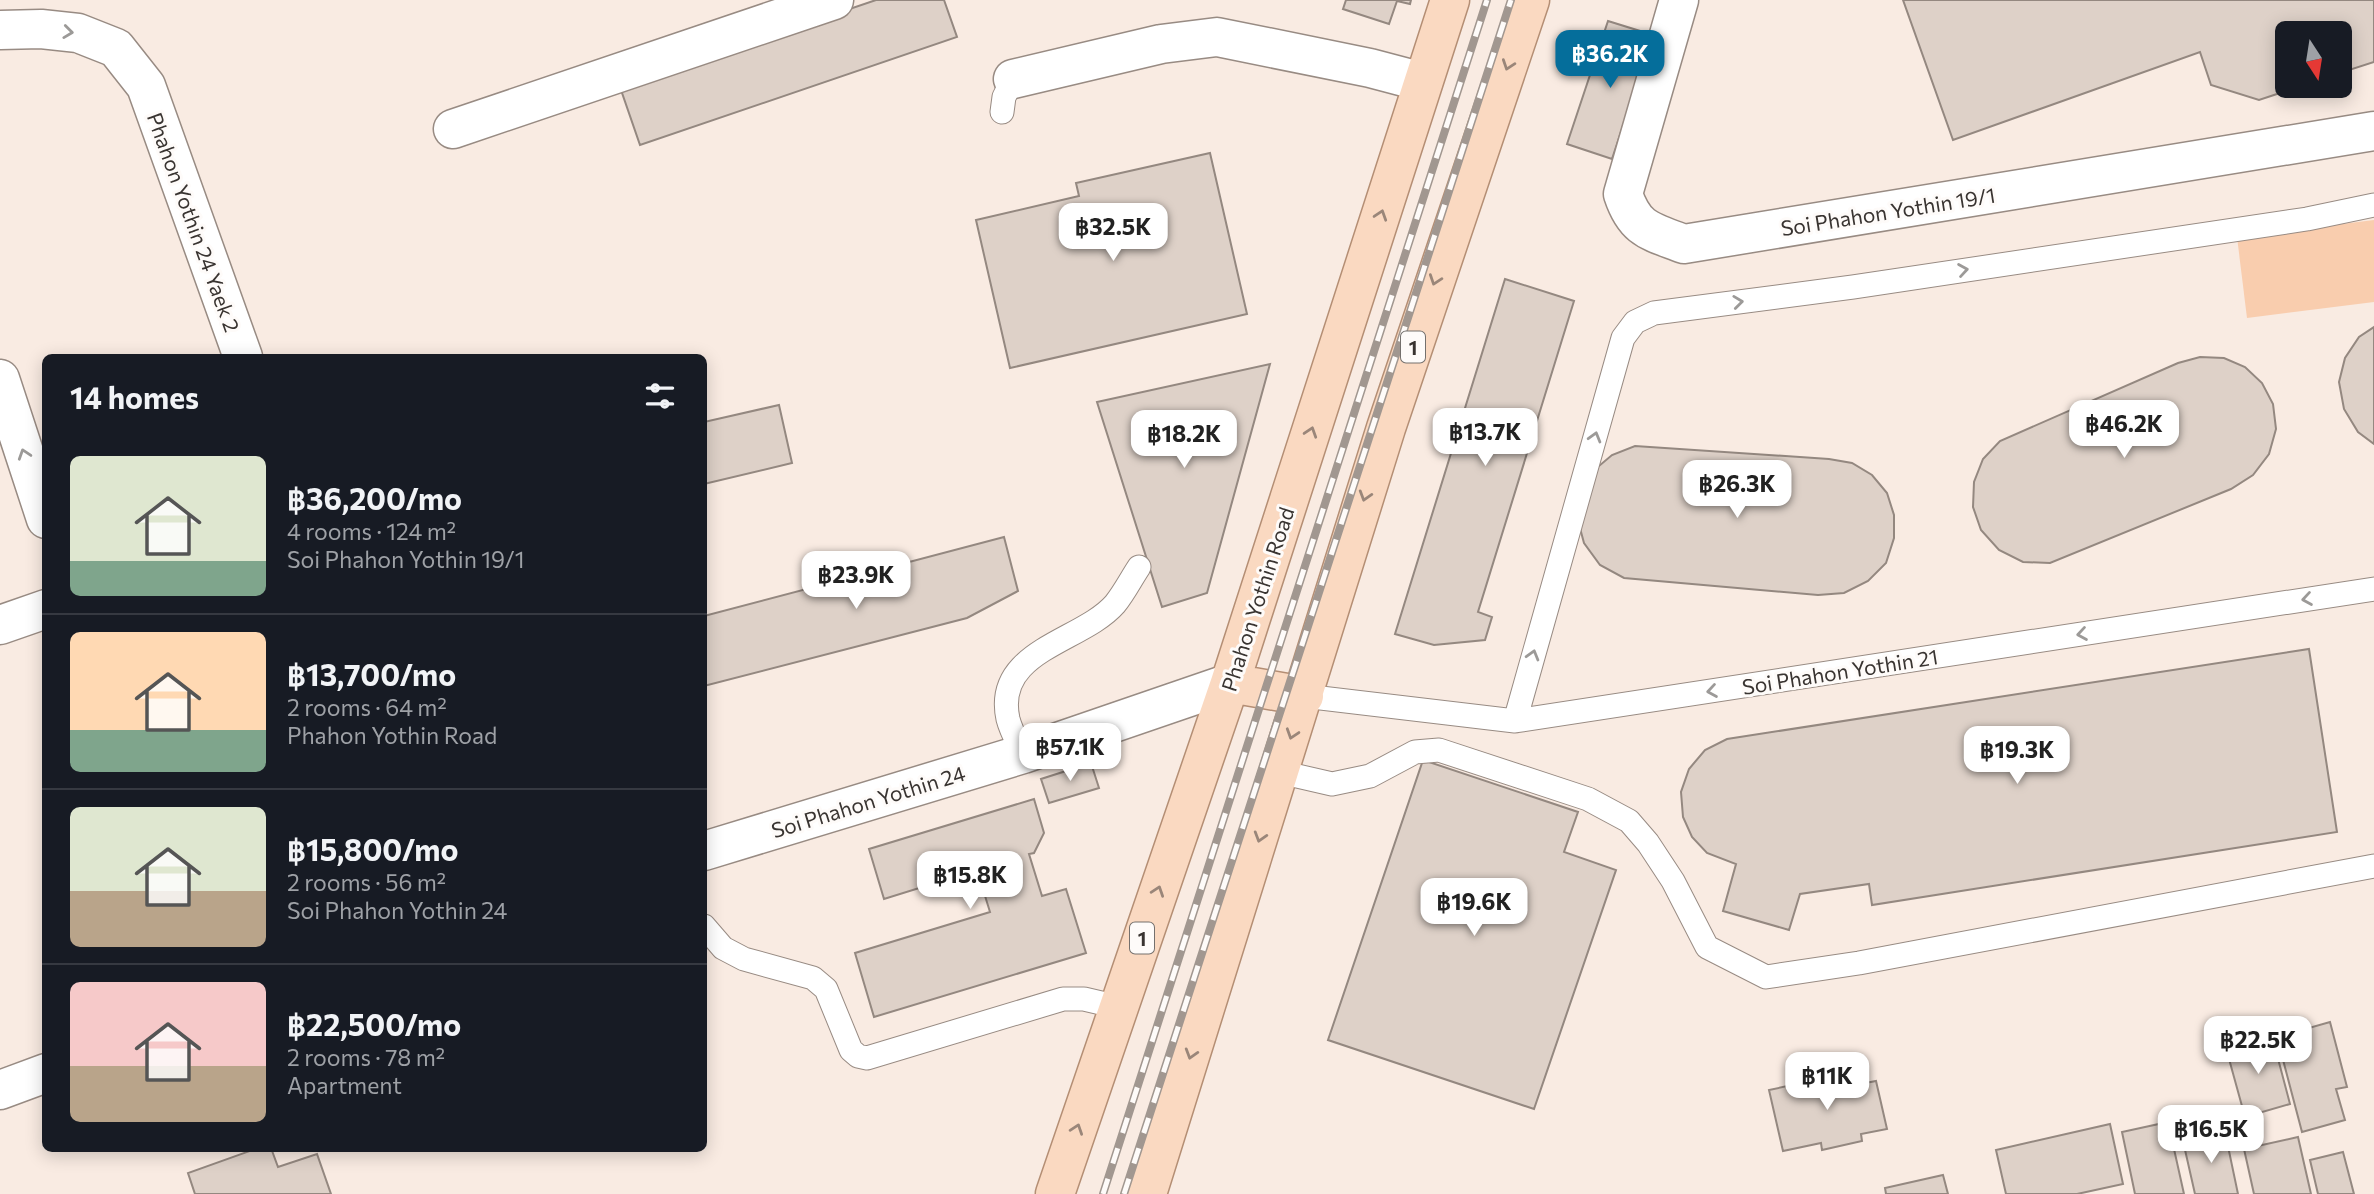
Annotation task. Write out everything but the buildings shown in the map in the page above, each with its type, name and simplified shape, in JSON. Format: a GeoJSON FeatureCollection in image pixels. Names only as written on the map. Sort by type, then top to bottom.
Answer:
{"type":"FeatureCollection","features":[{"type":"Feature","properties":{"kind":"main road","name":"Phahon Yothin Road"},"geometry":{"type":"LineString","coordinates":[[1055,1194],[1230,683],[1450,0]]}},
{"type":"Feature","properties":{"kind":"main road","name":"1"},"geometry":{"type":"LineString","coordinates":[[1304,696],[1386,428],[1530,0]]}},
{"type":"Feature","properties":{"kind":"main road"},"geometry":{"type":"LineString","coordinates":[[1147,1194],[1304,696],[1230,683]]}},
{"type":"Feature","properties":{"kind":"street"},"geometry":{"type":"LineString","coordinates":[[453,129],[834,0]]}},
{"type":"Feature","properties":{"kind":"street","name":"Soi Phahon Yothin 19/1"},"geometry":{"type":"LineString","coordinates":[[1679,0],[1623,194],[1631,217],[1648,230],[1684,244],[2374,131]]}},
{"type":"Feature","properties":{"kind":"street","name":"Phahon Yothin 24 Yaek 2"},"geometry":{"type":"LineString","coordinates":[[0,30],[41,29],[91,38],[116,48],[146,86],[242,354]]}},
{"type":"Feature","properties":{"kind":"street"},"geometry":{"type":"LineString","coordinates":[[1007,96],[1161,44],[1217,37],[1370,68],[1423,82]]}},
{"type":"Feature","properties":{"kind":"street"},"geometry":{"type":"LineString","coordinates":[[0,379],[42,507]]}},
{"type":"Feature","properties":{"kind":"street"},"geometry":{"type":"LineString","coordinates":[[0,625],[42,610]]}},
{"type":"Feature","properties":{"kind":"street","name":"Soi Phahon Yothin 24"},"geometry":{"type":"LineString","coordinates":[[707,850],[1023,754],[1230,683]]}},
{"type":"Feature","properties":{"kind":"street"},"geometry":{"type":"LineString","coordinates":[[0,1090],[42,1074]]}},
{"type":"Feature","properties":{"kind":"lane"},"geometry":{"type":"LineString","coordinates":[[1515,721],[1623,338],[1635,323],[1654,313],[1853,287],[2307,219],[2374,205]]}},
{"type":"Feature","properties":{"kind":"lane"},"geometry":{"type":"LineString","coordinates":[[1023,754],[1008,717],[1009,684],[1037,651],[1072,635],[1115,605],[1139,567]]}},
{"type":"Feature","properties":{"kind":"lane","name":"Soi Phahon Yothin 21"},"geometry":{"type":"LineString","coordinates":[[1304,696],[1515,721],[2374,589]]}},
{"type":"Feature","properties":{"kind":"lane"},"geometry":{"type":"LineString","coordinates":[[1280,772],[1332,784],[1370,776],[1415,752],[1439,750],[1588,799],[1629,821],[1648,843],[1673,881],[1707,947],[1766,977],[1872,961],[2374,866]]}},
{"type":"Feature","properties":{"kind":"lane"},"geometry":{"type":"LineString","coordinates":[[707,929],[723,948],[744,959],[813,978],[826,989],[851,1050],[858,1056],[867,1058],[1063,999],[1084,999],[1118,1007]]}},
{"type":"Feature","properties":{"kind":"shaded area"},"geometry":{"type":"Polygon","coordinates":[[[2374,220],[2374,302],[2247,318],[2237,237],[2374,220]]]}},
{"type":"Feature","properties":{"kind":"railway"},"geometry":{"type":"LineString","coordinates":[[1103,1194],[1487,0]]}},
{"type":"Feature","properties":{"kind":"railway"},"geometry":{"type":"LineString","coordinates":[[1124,1194],[1511,0]]}}]}
